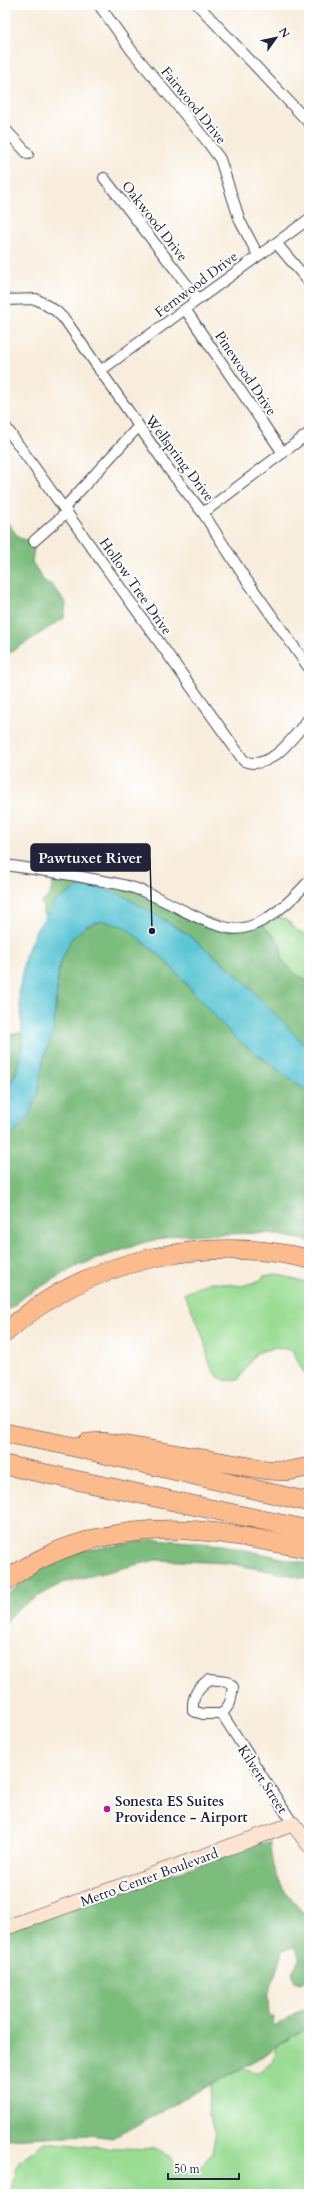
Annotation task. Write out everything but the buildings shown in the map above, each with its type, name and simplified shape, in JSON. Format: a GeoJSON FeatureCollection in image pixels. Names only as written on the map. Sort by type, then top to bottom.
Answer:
{"type":"FeatureCollection","features":[{"type":"Feature","properties":{"kind":"highway"},"geometry":{"type":"LineString","coordinates":[[5,1318],[32,1298],[73,1274],[94,1264],[146,1247],[185,1240],[227,1238],[269,1240],[309,1246]]}},
{"type":"Feature","properties":{"kind":"highway"},"geometry":{"type":"LineString","coordinates":[[5,1333],[35,1309],[82,1282],[116,1268],[151,1258],[188,1251],[227,1249],[270,1251],[309,1259]]}},
{"type":"Feature","properties":{"kind":"highway"},"geometry":{"type":"LineString","coordinates":[[5,1433],[66,1445],[309,1502]]}},
{"type":"Feature","properties":{"kind":"highway"},"geometry":{"type":"LineString","coordinates":[[66,1445],[105,1442],[268,1470],[288,1471],[309,1467]]}},
{"type":"Feature","properties":{"kind":"highway"},"geometry":{"type":"LineString","coordinates":[[5,1465],[309,1530]]}},
{"type":"Feature","properties":{"kind":"highway"},"geometry":{"type":"LineString","coordinates":[[5,1582],[32,1564],[61,1550],[93,1540],[135,1532],[167,1530],[202,1531],[309,1549]]}},
{"type":"Feature","properties":{"kind":"street","name":"Fairwood Drive"},"geometry":{"type":"LineString","coordinates":[[99,5],[132,52],[206,140],[220,159],[240,221],[258,255]]}},
{"type":"Feature","properties":{"kind":"street"},"geometry":{"type":"LineString","coordinates":[[198,5],[309,123]]}},
{"type":"Feature","properties":{"kind":"street"},"geometry":{"type":"LineString","coordinates":[[5,129],[28,154]]}},
{"type":"Feature","properties":{"kind":"street","name":"Oakwood Drive"},"geometry":{"type":"LineString","coordinates":[[104,178],[198,299]]}},
{"type":"Feature","properties":{"kind":"street","name":"Fernwood Drive"},"geometry":{"type":"LineString","coordinates":[[100,371],[309,219]]}},
{"type":"Feature","properties":{"kind":"street"},"geometry":{"type":"LineString","coordinates":[[276,243],[309,282]]}},
{"type":"Feature","properties":{"kind":"street","name":"Wellspring Drive"},"geometry":{"type":"LineString","coordinates":[[5,300],[36,299],[56,311],[66,321],[138,427],[203,513],[243,575],[309,668]]}},
{"type":"Feature","properties":{"kind":"street","name":"Pinewood Drive"},"geometry":{"type":"LineString","coordinates":[[185,310],[283,453]]}},
{"type":"Feature","properties":{"kind":"street","name":"Hollow Tree Drive"},"geometry":{"type":"LineString","coordinates":[[5,426],[244,761],[253,764],[268,760],[289,741],[309,718]]}},
{"type":"Feature","properties":{"kind":"street"},"geometry":{"type":"LineString","coordinates":[[34,542],[65,510],[138,427]]}},
{"type":"Feature","properties":{"kind":"street"},"geometry":{"type":"LineString","coordinates":[[203,513],[309,433]]}},
{"type":"Feature","properties":{"kind":"street"},"geometry":{"type":"LineString","coordinates":[[5,865],[43,870],[114,883],[142,890],[186,912],[229,928],[244,927],[268,918],[286,904],[309,881]]}},
{"type":"Feature","properties":{"kind":"street","name":"Kilvert Street"},"geometry":{"type":"LineString","coordinates":[[222,1714],[232,1732],[309,1846]]}},
{"type":"Feature","properties":{"kind":"street","name":"Metro Center Boulevard"},"geometry":{"type":"LineString","coordinates":[[5,1928],[293,1824]]}},
{"type":"Feature","properties":{"kind":"green space"},"geometry":{"type":"Polygon","coordinates":[[[5,519],[19,538],[35,542],[32,562],[44,581],[52,585],[66,603],[64,618],[5,656],[5,519]]]}},
{"type":"Feature","properties":{"kind":"green space"},"geometry":{"type":"Polygon","coordinates":[[[55,873],[119,885],[232,927],[260,922],[280,943],[282,960],[294,973],[309,982],[309,1049],[232,970],[187,934],[152,913],[102,888],[84,887],[60,899],[50,910],[47,916],[43,914],[43,907],[41,903],[50,895],[55,873]]]}},
{"type":"Feature","properties":{"kind":"green space"},"geometry":{"type":"Polygon","coordinates":[[[273,915],[287,920],[297,930],[309,937],[309,988],[308,982],[294,973],[282,960],[280,943],[260,922],[273,915]]]}},
{"type":"Feature","properties":{"kind":"green space"},"geometry":{"type":"Polygon","coordinates":[[[104,921],[125,927],[164,959],[233,1036],[309,1093],[309,1241],[268,1233],[177,1235],[142,1243],[77,1266],[25,1296],[5,1313],[5,1142],[11,1135],[28,1097],[48,1045],[55,1016],[60,965],[65,950],[73,937],[85,927],[104,921]]]}},
{"type":"Feature","properties":{"kind":"green space"},"geometry":{"type":"Polygon","coordinates":[[[21,1032],[22,1041],[18,1065],[5,1096],[5,1036],[21,1032]]]}},
{"type":"Feature","properties":{"kind":"green space"},"geometry":{"type":"Polygon","coordinates":[[[277,1274],[309,1284],[309,1380],[298,1363],[294,1351],[276,1347],[256,1353],[238,1380],[220,1378],[211,1367],[205,1342],[184,1294],[209,1282],[242,1286],[261,1280],[263,1276],[277,1274]]]}},
{"type":"Feature","properties":{"kind":"green space"},"geometry":{"type":"Polygon","coordinates":[[[155,1539],[223,1545],[309,1564],[309,1579],[228,1563],[156,1560],[62,1583],[18,1608],[5,1623],[5,1597],[43,1564],[69,1553],[155,1539]]]}},
{"type":"Feature","properties":{"kind":"green space"},"geometry":{"type":"Polygon","coordinates":[[[270,1841],[271,1854],[276,1875],[286,1893],[309,1919],[309,1979],[300,1983],[294,1981],[292,1972],[300,1958],[295,1947],[283,1950],[268,1996],[269,2017],[274,2017],[273,2027],[309,2006],[309,2026],[261,2057],[113,2138],[89,2135],[5,2139],[5,1930],[270,1841]]]}},
{"type":"Feature","properties":{"kind":"green space"},"geometry":{"type":"Polygon","coordinates":[[[309,2026],[309,2194],[10,2194],[19,2161],[45,2142],[93,2147],[155,2149],[172,2158],[177,2173],[195,2173],[212,2153],[216,2133],[208,2115],[211,2084],[243,2068],[259,2073],[272,2062],[277,2047],[309,2026]]]}},
{"type":"Feature","properties":{"kind":"water"},"geometry":{"type":"Polygon","coordinates":[[[77,888],[102,888],[124,896],[187,934],[232,970],[309,1049],[309,1093],[233,1036],[164,959],[125,927],[104,921],[90,923],[71,939],[59,965],[53,1031],[43,1061],[38,1093],[27,1120],[5,1142],[5,1096],[18,1069],[23,1044],[19,992],[25,957],[35,932],[55,902],[77,888]]]}},
{"type":"Feature","properties":{"kind":"place","name":"Pawtuxet River"},"geometry":{"type":"Point","coordinates":[152,931]}},
{"type":"Feature","properties":{"kind":"place","name":"Sonesta ES Suites Providence - Airport"},"geometry":{"type":"Point","coordinates":[107,1809]}}]}
